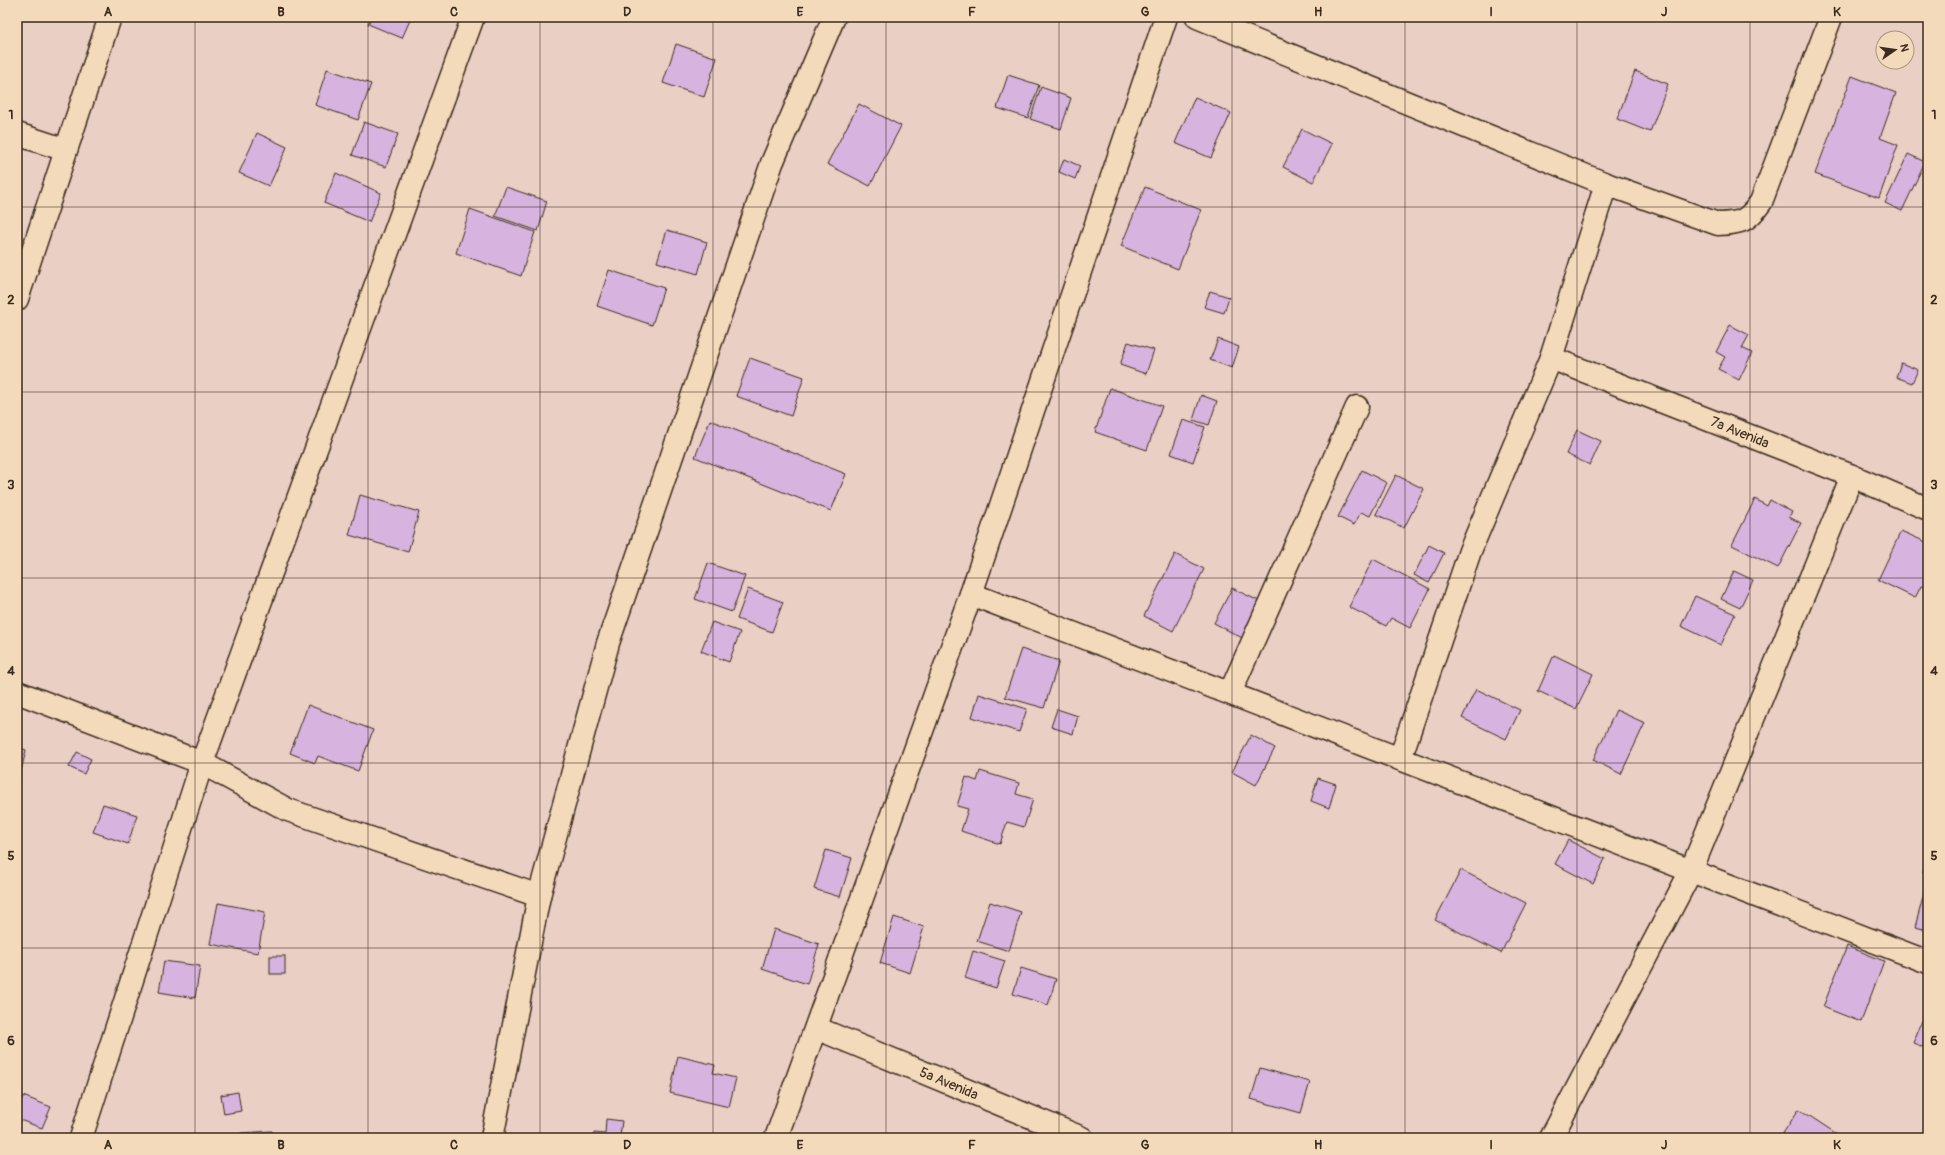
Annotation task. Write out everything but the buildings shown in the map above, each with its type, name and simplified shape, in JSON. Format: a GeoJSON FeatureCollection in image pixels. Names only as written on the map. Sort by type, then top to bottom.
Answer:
{"type":"FeatureCollection","features":[{"type":"Feature","properties":{"kind":"street"},"geometry":{"type":"LineString","coordinates":[[17,299],[110,17]]}},
{"type":"Feature","properties":{"kind":"street"},"geometry":{"type":"LineString","coordinates":[[81,1138],[202,763],[473,17]]}},
{"type":"Feature","properties":{"kind":"street"},"geometry":{"type":"LineString","coordinates":[[492,1138],[539,896],[608,643],[772,164],[834,17]]}},
{"type":"Feature","properties":{"kind":"street"},"geometry":{"type":"LineString","coordinates":[[776,1138],[971,594],[1166,17]]}},
{"type":"Feature","properties":{"kind":"street"},"geometry":{"type":"LineString","coordinates":[[1197,17],[1606,184],[1718,224],[1737,224],[1752,216],[1761,202],[1831,17]]}},
{"type":"Feature","properties":{"kind":"street"},"geometry":{"type":"LineString","coordinates":[[17,134],[66,150]]}},
{"type":"Feature","properties":{"kind":"street"},"geometry":{"type":"LineString","coordinates":[[1400,758],[1470,551],[1551,358],[1606,184]]}},
{"type":"Feature","properties":{"kind":"street","name":"7a Avenida"},"geometry":{"type":"LineString","coordinates":[[1551,358],[1852,476],[1928,509]]}},
{"type":"Feature","properties":{"kind":"street"},"geometry":{"type":"LineString","coordinates":[[1230,693],[1357,407]]}},
{"type":"Feature","properties":{"kind":"street"},"geometry":{"type":"LineString","coordinates":[[1551,1138],[1691,871],[1852,476]]}},
{"type":"Feature","properties":{"kind":"street"},"geometry":{"type":"LineString","coordinates":[[971,594],[1928,962]]}},
{"type":"Feature","properties":{"kind":"street"},"geometry":{"type":"LineString","coordinates":[[17,692],[202,763],[288,810],[539,896]]}},
{"type":"Feature","properties":{"kind":"street","name":"5a Avenida"},"geometry":{"type":"LineString","coordinates":[[816,1028],[1082,1138]]}}]}
